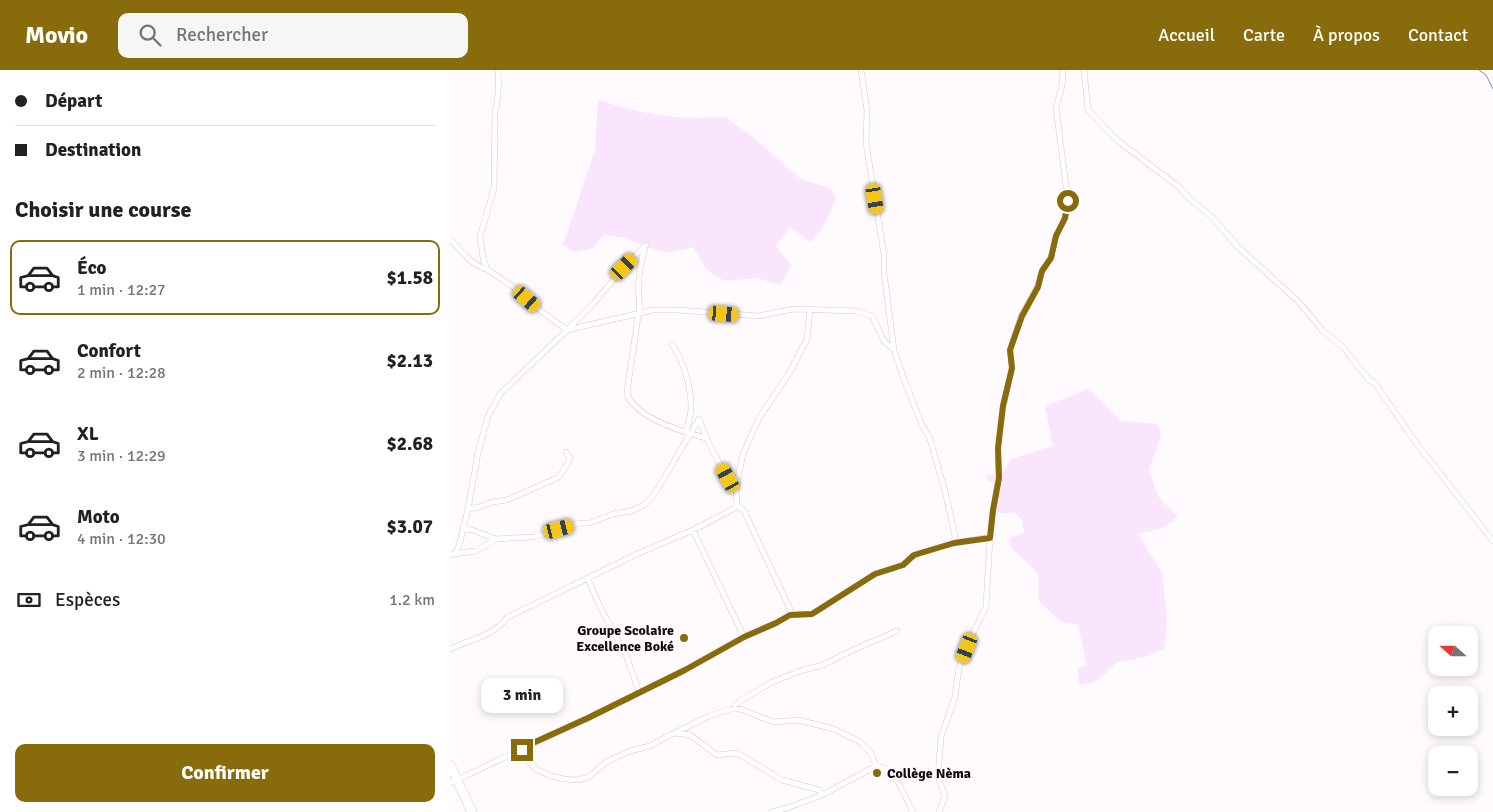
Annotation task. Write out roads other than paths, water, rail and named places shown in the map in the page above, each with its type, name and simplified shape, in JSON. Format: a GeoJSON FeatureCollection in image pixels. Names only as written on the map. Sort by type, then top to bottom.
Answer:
{"type":"FeatureCollection","features":[{"type":"Feature","properties":{"kind":"highway"},"geometry":{"type":"LineString","coordinates":[[450,765],[454,781],[472,812]]}},
{"type":"Feature","properties":{"kind":"street"},"geometry":{"type":"LineString","coordinates":[[487,269],[483,258],[480,237],[494,188],[495,112],[500,80],[498,70]]}},
{"type":"Feature","properties":{"kind":"street"},"geometry":{"type":"LineString","coordinates":[[861,70],[867,110],[866,143],[884,255],[884,273],[894,350],[922,426],[930,439],[945,491],[955,536],[954,543]]}},
{"type":"Feature","properties":{"kind":"street"},"geometry":{"type":"LineString","coordinates":[[939,812],[945,796],[938,777],[941,736],[955,697],[960,668],[973,633],[986,607],[990,538],[999,478],[998,448],[1003,406],[1012,368],[1010,350],[1022,316],[1038,287],[1042,271],[1051,258],[1056,236],[1068,210],[1056,108],[1062,86],[1063,70]]}},
{"type":"Feature","properties":{"kind":"street"},"geometry":{"type":"LineString","coordinates":[[1084,70],[1088,110],[1117,140],[1179,187],[1192,201],[1211,216],[1238,248],[1298,300],[1322,330],[1343,347],[1369,380],[1375,383],[1413,440],[1493,541]]}},
{"type":"Feature","properties":{"kind":"street"},"geometry":{"type":"LineString","coordinates":[[450,239],[468,258],[513,287],[567,330],[653,310],[759,316],[794,309],[856,311],[872,316],[884,341],[894,350]]}},
{"type":"Feature","properties":{"kind":"street"},"geometry":{"type":"LineString","coordinates":[[452,554],[459,546],[464,529],[478,453],[488,416],[500,394],[594,303],[624,267],[646,246],[640,270],[638,294],[640,314],[627,393],[629,399],[639,410],[659,421],[706,438]]}},
{"type":"Feature","properties":{"kind":"street"},"geometry":{"type":"LineString","coordinates":[[450,649],[464,642],[481,638],[500,627],[508,617],[637,554],[693,530],[735,508],[737,505],[736,487],[743,454],[759,418],[791,370],[807,340],[810,310]]}},
{"type":"Feature","properties":{"kind":"street"},"geometry":{"type":"LineString","coordinates":[[672,344],[678,354],[690,396],[691,410],[688,432]]}},
{"type":"Feature","properties":{"kind":"street"},"geometry":{"type":"LineString","coordinates":[[464,529],[496,539],[534,536],[580,523],[596,521],[613,514],[638,508],[654,495],[688,432],[699,419],[706,438],[728,478],[736,487]]}},
{"type":"Feature","properties":{"kind":"street"},"geometry":{"type":"LineString","coordinates":[[468,509],[480,508],[492,502],[507,500],[556,478],[562,473],[570,459],[566,452]]}},
{"type":"Feature","properties":{"kind":"street"},"geometry":{"type":"LineString","coordinates":[[737,505],[744,510],[790,609],[790,615]]}},
{"type":"Feature","properties":{"kind":"street"},"geometry":{"type":"LineString","coordinates":[[693,530],[744,637]]}},
{"type":"Feature","properties":{"kind":"street"},"geometry":{"type":"LineString","coordinates":[[454,781],[588,718],[790,615],[812,614],[875,574],[903,565],[914,555],[954,543],[990,538]]}},
{"type":"Feature","properties":{"kind":"street"},"geometry":{"type":"LineString","coordinates":[[452,554],[475,551],[496,539]]}},
{"type":"Feature","properties":{"kind":"street"},"geometry":{"type":"LineString","coordinates":[[588,578],[600,607],[626,655],[639,692]]}},
{"type":"Feature","properties":{"kind":"street"},"geometry":{"type":"LineString","coordinates":[[735,708],[735,705],[740,701],[772,682],[803,670],[823,665],[897,631]]}},
{"type":"Feature","properties":{"kind":"street"},"geometry":{"type":"LineString","coordinates":[[524,747],[522,750],[524,755],[536,769],[551,776],[577,780],[589,777],[606,762],[630,751],[650,746],[709,716],[735,708],[773,722],[798,720],[834,729],[860,742],[871,753],[876,766]]}},
{"type":"Feature","properties":{"kind":"street"},"geometry":{"type":"LineString","coordinates":[[674,734],[690,735],[718,755],[737,753],[782,780],[819,790],[822,795]]}},
{"type":"Feature","properties":{"kind":"street"},"geometry":{"type":"LineString","coordinates":[[772,812],[822,795],[876,766],[886,769],[889,776],[897,780],[913,812]]}},
{"type":"Feature","properties":{"kind":"waterway"},"geometry":{"type":"LineString","coordinates":[[1479,70],[1486,75],[1493,89]]}},
{"type":"Feature","properties":{"kind":"place","name":"Groupe Scolaire Excellence Boké"},"geometry":{"type":"Point","coordinates":[684,638]}},
{"type":"Feature","properties":{"kind":"place","name":"Collège Nèma"},"geometry":{"type":"Point","coordinates":[877,773]}}]}
